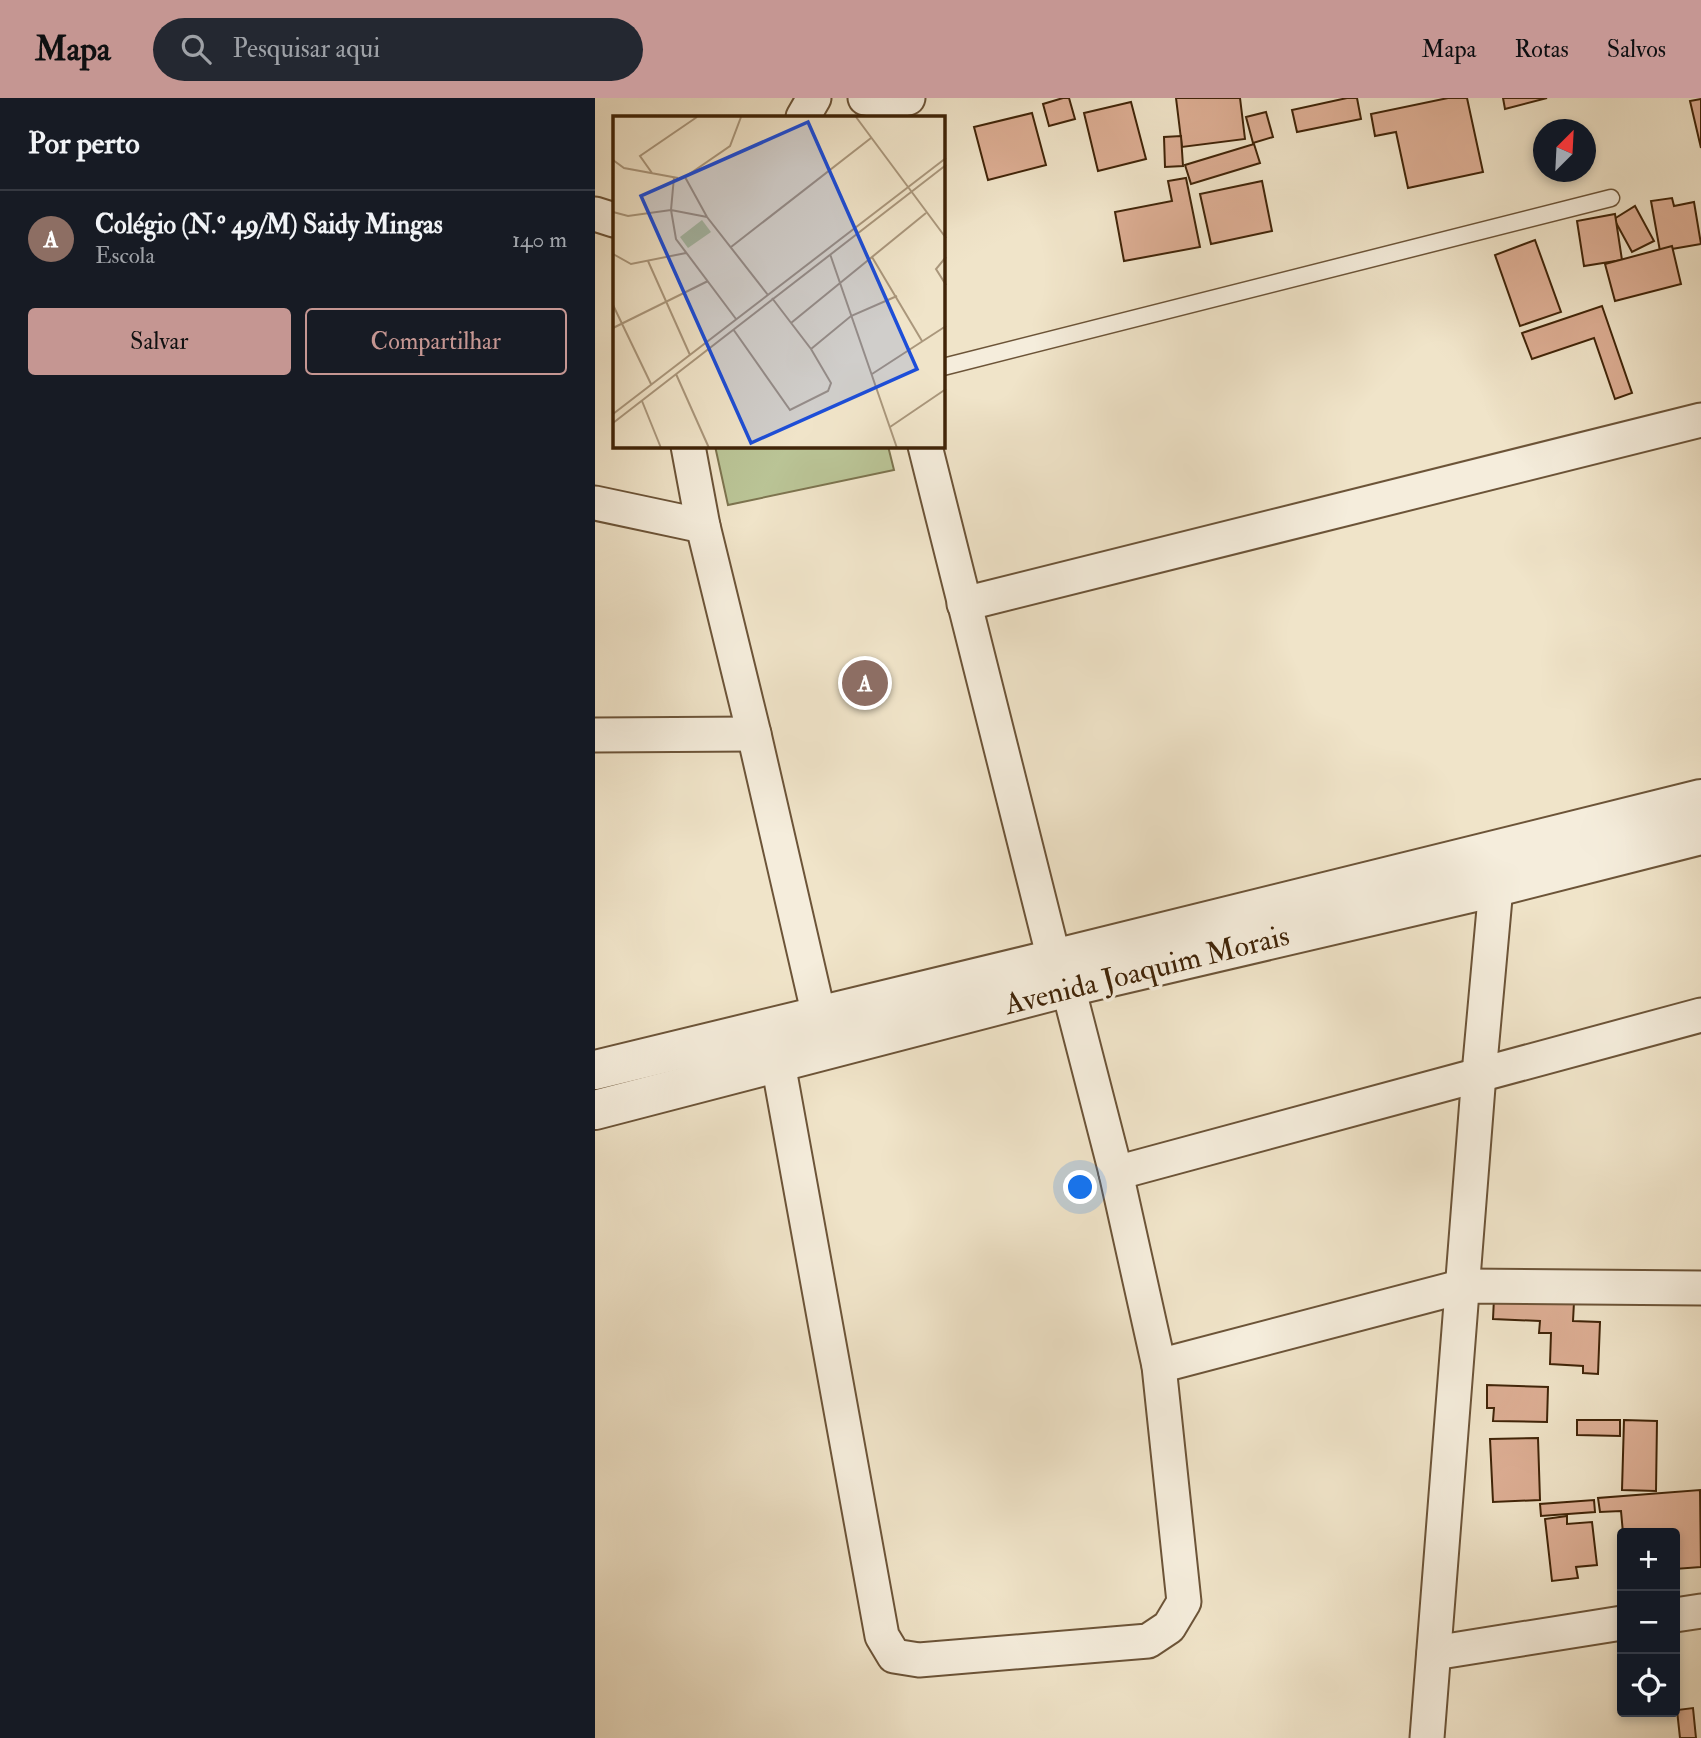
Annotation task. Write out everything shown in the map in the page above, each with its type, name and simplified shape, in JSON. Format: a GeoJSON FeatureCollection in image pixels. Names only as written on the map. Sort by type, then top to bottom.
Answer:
{"type":"FeatureCollection","features":[{"type":"Feature","properties":{"kind":"street"},"geometry":{"type":"LineString","coordinates":[[804,116],[814,98]]}},
{"type":"Feature","properties":{"kind":"street"},"geometry":{"type":"LineString","coordinates":[[595,214],[613,220]]}},
{"type":"Feature","properties":{"kind":"street"},"geometry":{"type":"LineString","coordinates":[[964,604],[1701,420]]}},
{"type":"Feature","properties":{"kind":"street"},"geometry":{"type":"LineString","coordinates":[[688,448],[703,526],[754,734],[818,1016]]}},
{"type":"Feature","properties":{"kind":"street"},"geometry":{"type":"LineString","coordinates":[[778,1063],[882,1636],[894,1656],[919,1660],[1148,1641],[1169,1627],[1184,1602],[1159,1366],[1116,1173],[964,604],[925,448]]}},
{"type":"Feature","properties":{"kind":"street"},"geometry":{"type":"LineString","coordinates":[[595,503],[703,526]]}},
{"type":"Feature","properties":{"kind":"street"},"geometry":{"type":"LineString","coordinates":[[595,735],[754,734]]}},
{"type":"Feature","properties":{"kind":"street","name":"Avenida Joaquim Morais"},"geometry":{"type":"LineString","coordinates":[[595,1110],[778,1063],[1061,973],[1701,799]]}},
{"type":"Feature","properties":{"kind":"street","name":"Avenida Joaquim Morais"},"geometry":{"type":"LineString","coordinates":[[595,1070],[818,1016],[1061,973],[1496,887],[1701,835]]}},
{"type":"Feature","properties":{"kind":"street"},"geometry":{"type":"LineString","coordinates":[[1427,1738],[1496,887]]}},
{"type":"Feature","properties":{"kind":"street"},"geometry":{"type":"LineString","coordinates":[[1116,1173],[1701,1015]]}},
{"type":"Feature","properties":{"kind":"street"},"geometry":{"type":"LineString","coordinates":[[1159,1366],[1464,1286],[1701,1288]]}},
{"type":"Feature","properties":{"kind":"street"},"geometry":{"type":"LineString","coordinates":[[1680,1614],[1701,1611]]}},
{"type":"Feature","properties":{"kind":"street"},"geometry":{"type":"LineString","coordinates":[[1434,1653],[1617,1624]]}},
{"type":"Feature","properties":{"kind":"lane"},"geometry":{"type":"LineString","coordinates":[[945,366],[1611,198]]}},
{"type":"Feature","properties":{"kind":"green space"},"geometry":{"type":"Polygon","coordinates":[[[715,448],[888,448],[894,470],[728,505],[715,448]]]}},
{"type":"Feature","properties":{"kind":"building"},"geometry":{"type":"Polygon","coordinates":[[[1069,98],[1075,119],[1049,126],[1043,104],[1069,98]]]}},
{"type":"Feature","properties":{"kind":"building"},"geometry":{"type":"Polygon","coordinates":[[[1176,98],[1240,98],[1245,139],[1182,147],[1176,98]]]}},
{"type":"Feature","properties":{"kind":"building"},"geometry":{"type":"Polygon","coordinates":[[[1357,98],[1361,119],[1297,132],[1292,110],[1357,98]]]}},
{"type":"Feature","properties":{"kind":"building"},"geometry":{"type":"Polygon","coordinates":[[[1448,98],[1467,98],[1483,172],[1408,188],[1396,132],[1375,136],[1371,114],[1448,98]]]}},
{"type":"Feature","properties":{"kind":"building"},"geometry":{"type":"Polygon","coordinates":[[[1503,98],[1547,98],[1505,109],[1503,98]]]}},
{"type":"Feature","properties":{"kind":"building"},"geometry":{"type":"Polygon","coordinates":[[[1701,99],[1701,148],[1690,101],[1701,99]]]}},
{"type":"Feature","properties":{"kind":"building"},"geometry":{"type":"Polygon","coordinates":[[[1131,102],[1146,159],[1098,171],[1084,113],[1131,102]]]}},
{"type":"Feature","properties":{"kind":"building"},"geometry":{"type":"Polygon","coordinates":[[[1266,112],[1273,137],[1253,143],[1246,117],[1266,112]]]}},
{"type":"Feature","properties":{"kind":"building"},"geometry":{"type":"Polygon","coordinates":[[[1032,113],[1046,165],[988,180],[974,127],[1032,113]]]}},
{"type":"Feature","properties":{"kind":"building"},"geometry":{"type":"Polygon","coordinates":[[[1181,136],[1183,166],[1165,167],[1164,137],[1181,136]]]}},
{"type":"Feature","properties":{"kind":"building"},"geometry":{"type":"Polygon","coordinates":[[[1254,144],[1260,163],[1191,184],[1185,165],[1254,144]]]}},
{"type":"Feature","properties":{"kind":"building"},"geometry":{"type":"Polygon","coordinates":[[[1186,178],[1200,247],[1124,261],[1115,212],[1172,201],[1168,181],[1186,178]]]}},
{"type":"Feature","properties":{"kind":"building"},"geometry":{"type":"Polygon","coordinates":[[[1262,181],[1272,231],[1211,244],[1200,194],[1262,181]]]}},
{"type":"Feature","properties":{"kind":"building"},"geometry":{"type":"Polygon","coordinates":[[[1672,198],[1674,206],[1694,202],[1701,244],[1660,251],[1651,201],[1672,198]]]}},
{"type":"Feature","properties":{"kind":"building"},"geometry":{"type":"Polygon","coordinates":[[[1635,206],[1654,241],[1632,252],[1614,219],[1635,206]]]}},
{"type":"Feature","properties":{"kind":"building"},"geometry":{"type":"Polygon","coordinates":[[[1615,214],[1622,260],[1584,266],[1577,221],[1615,214]]]}},
{"type":"Feature","properties":{"kind":"building"},"geometry":{"type":"Polygon","coordinates":[[[1535,240],[1561,312],[1520,326],[1495,255],[1535,240]]]}},
{"type":"Feature","properties":{"kind":"building"},"geometry":{"type":"Polygon","coordinates":[[[1672,246],[1681,284],[1615,301],[1605,264],[1672,246]]]}},
{"type":"Feature","properties":{"kind":"building"},"geometry":{"type":"Polygon","coordinates":[[[1602,306],[1632,393],[1615,399],[1594,338],[1532,359],[1522,333],[1602,306]]]}},
{"type":"Feature","properties":{"kind":"building"},"geometry":{"type":"Polygon","coordinates":[[[1494,1298],[1574,1302],[1573,1321],[1600,1322],[1598,1374],[1583,1373],[1583,1366],[1550,1364],[1551,1333],[1539,1333],[1540,1321],[1493,1319],[1494,1298]]]}},
{"type":"Feature","properties":{"kind":"building"},"geometry":{"type":"Polygon","coordinates":[[[1487,1385],[1548,1387],[1547,1422],[1493,1421],[1494,1408],[1487,1408],[1487,1385]]]}},
{"type":"Feature","properties":{"kind":"building"},"geometry":{"type":"Polygon","coordinates":[[[1577,1420],[1620,1420],[1620,1436],[1577,1435],[1577,1420]]]}},
{"type":"Feature","properties":{"kind":"building"},"geometry":{"type":"Polygon","coordinates":[[[1624,1420],[1657,1421],[1656,1491],[1622,1490],[1624,1420]]]}},
{"type":"Feature","properties":{"kind":"building"},"geometry":{"type":"Polygon","coordinates":[[[1538,1438],[1540,1500],[1493,1502],[1490,1439],[1538,1438]]]}},
{"type":"Feature","properties":{"kind":"building"},"geometry":{"type":"Polygon","coordinates":[[[1700,1490],[1701,1567],[1680,1569],[1680,1528],[1623,1528],[1621,1511],[1600,1512],[1598,1498],[1700,1490]]]}},
{"type":"Feature","properties":{"kind":"building"},"geometry":{"type":"Polygon","coordinates":[[[1594,1500],[1595,1512],[1541,1516],[1540,1504],[1594,1500]]]}},
{"type":"Feature","properties":{"kind":"building"},"geometry":{"type":"Polygon","coordinates":[[[1567,1516],[1567,1524],[1592,1522],[1597,1565],[1576,1567],[1578,1578],[1552,1581],[1545,1519],[1567,1516]]]}},
{"type":"Feature","properties":{"kind":"building"},"geometry":{"type":"Polygon","coordinates":[[[1693,1708],[1696,1738],[1680,1738],[1678,1717],[1680,1717],[1680,1710],[1693,1708]]]}},
{"type":"Feature","properties":{"kind":"place","name":"Colégio (N.º 49/M) Saidy Mingas"},"geometry":{"type":"Point","coordinates":[865,683]}}]}
